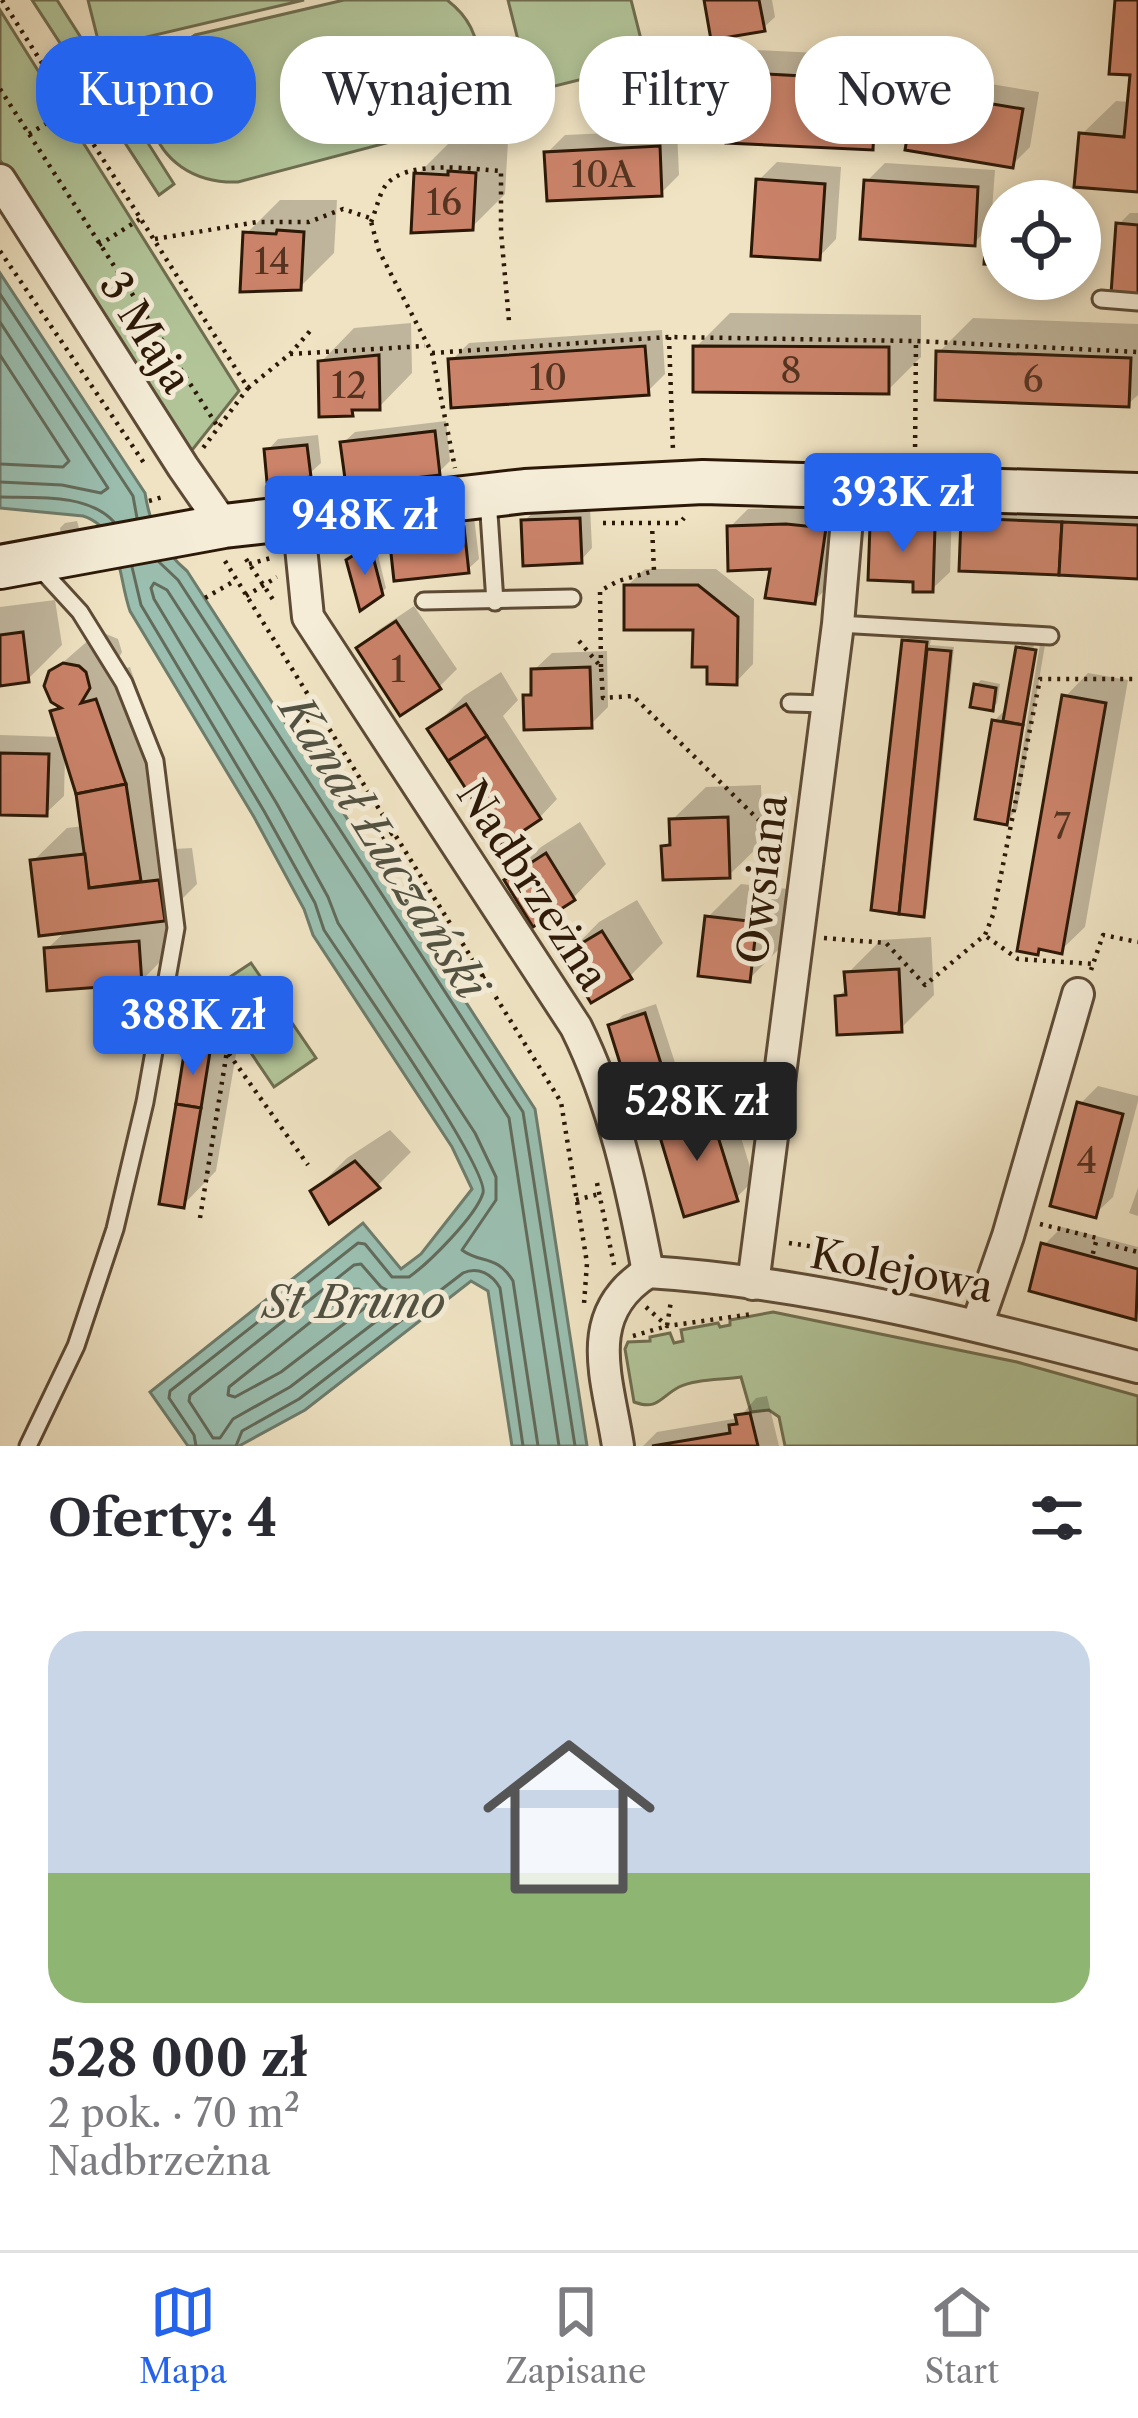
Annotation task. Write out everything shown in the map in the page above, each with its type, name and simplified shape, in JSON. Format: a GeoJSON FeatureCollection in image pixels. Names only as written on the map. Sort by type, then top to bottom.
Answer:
{"type":"FeatureCollection","features":[{"type":"Feature","properties":{"kind":"street","name":"3 Maja"},"geometry":{"type":"LineString","coordinates":[[0,180],[224,526]]}},
{"type":"Feature","properties":{"kind":"street"},"geometry":{"type":"LineString","coordinates":[[0,567],[58,557],[169,508],[224,526],[473,487],[703,482],[1138,494]]}},
{"type":"Feature","properties":{"kind":"street","name":"Owsiana"},"geometry":{"type":"LineString","coordinates":[[753,1284],[838,625],[850,484]]}},
{"type":"Feature","properties":{"kind":"street","name":"Nadbrzeżna"},"geometry":{"type":"LineString","coordinates":[[298,517],[308,617],[576,1027],[592,1060],[662,1273]]}},
{"type":"Feature","properties":{"kind":"street"},"geometry":{"type":"LineString","coordinates":[[977,1325],[1008,1236],[1078,994]]}},
{"type":"Feature","properties":{"kind":"street"},"geometry":{"type":"LineString","coordinates":[[619,1446],[602,1342],[606,1315],[625,1286],[662,1273]]}},
{"type":"Feature","properties":{"kind":"street","name":"Kolejowa"},"geometry":{"type":"LineString","coordinates":[[662,1273],[753,1284],[977,1325],[1138,1366]]}},
{"type":"Feature","properties":{"kind":"lane"},"geometry":{"type":"LineString","coordinates":[[1101,299],[1138,302]]}},
{"type":"Feature","properties":{"kind":"lane"},"geometry":{"type":"LineString","coordinates":[[473,487],[495,602]]}},
{"type":"Feature","properties":{"kind":"lane"},"geometry":{"type":"LineString","coordinates":[[28,1446],[97,1291],[145,1102],[176,928],[154,761],[124,683],[80,612],[47,576],[58,557]]}},
{"type":"Feature","properties":{"kind":"lane"},"geometry":{"type":"LineString","coordinates":[[424,601],[572,598]]}},
{"type":"Feature","properties":{"kind":"lane"},"geometry":{"type":"LineString","coordinates":[[838,625],[1050,636]]}},
{"type":"Feature","properties":{"kind":"lane"},"geometry":{"type":"LineString","coordinates":[[790,703],[827,704]]}},
{"type":"Feature","properties":{"kind":"path"},"geometry":{"type":"LineString","coordinates":[[2,0],[36,53]]}},
{"type":"Feature","properties":{"kind":"path"},"geometry":{"type":"LineString","coordinates":[[0,89],[218,428]]}},
{"type":"Feature","properties":{"kind":"path"},"geometry":{"type":"LineString","coordinates":[[29,134],[36,130]]}},
{"type":"Feature","properties":{"kind":"path"},"geometry":{"type":"LineString","coordinates":[[94,144],[248,388]]}},
{"type":"Feature","properties":{"kind":"path"},"geometry":{"type":"LineString","coordinates":[[473,487],[432,353],[379,251],[371,222],[384,187],[404,175],[445,167],[501,171],[508,321]]}},
{"type":"Feature","properties":{"kind":"path"},"geometry":{"type":"LineString","coordinates":[[155,239],[257,222],[309,222],[343,209],[371,222]]}},
{"type":"Feature","properties":{"kind":"path"},"geometry":{"type":"LineString","coordinates":[[98,244],[142,218]]}},
{"type":"Feature","properties":{"kind":"path"},"geometry":{"type":"LineString","coordinates":[[0,251],[149,470]]}},
{"type":"Feature","properties":{"kind":"path"},"geometry":{"type":"LineString","coordinates":[[195,460],[248,388],[310,332]]}},
{"type":"Feature","properties":{"kind":"path"},"geometry":{"type":"LineString","coordinates":[[432,353],[669,338],[916,340],[1138,352]]}},
{"type":"Feature","properties":{"kind":"path"},"geometry":{"type":"LineString","coordinates":[[669,338],[673,451]]}},
{"type":"Feature","properties":{"kind":"path"},"geometry":{"type":"LineString","coordinates":[[915,462],[916,340]]}},
{"type":"Feature","properties":{"kind":"path"},"geometry":{"type":"LineString","coordinates":[[290,354],[425,346]]}},
{"type":"Feature","properties":{"kind":"path"},"geometry":{"type":"LineString","coordinates":[[652,524],[654,572],[600,591],[602,698],[633,696],[806,868]]}},
{"type":"Feature","properties":{"kind":"path"},"geometry":{"type":"LineString","coordinates":[[246,596],[263,585],[249,564]]}},
{"type":"Feature","properties":{"kind":"path"},"geometry":{"type":"LineString","coordinates":[[205,598],[236,580],[561,1102],[587,1263],[583,1294],[590,1344],[667,1326],[662,1273]]}},
{"type":"Feature","properties":{"kind":"path"},"geometry":{"type":"LineString","coordinates":[[579,641],[601,667]]}},
{"type":"Feature","properties":{"kind":"path"},"geometry":{"type":"LineString","coordinates":[[819,937],[886,943],[925,985],[985,935],[993,915],[1040,679],[1138,679]]}},
{"type":"Feature","properties":{"kind":"path"},"geometry":{"type":"LineString","coordinates":[[291,731],[318,714]]}},
{"type":"Feature","properties":{"kind":"path"},"geometry":{"type":"LineString","coordinates":[[368,849],[394,832]]}},
{"type":"Feature","properties":{"kind":"path"},"geometry":{"type":"LineString","coordinates":[[985,935],[1018,958],[1094,964]]}},
{"type":"Feature","properties":{"kind":"path"},"geometry":{"type":"LineString","coordinates":[[170,970],[308,1165]]}},
{"type":"Feature","properties":{"kind":"path"},"geometry":{"type":"LineString","coordinates":[[460,992],[485,976]]}},
{"type":"Feature","properties":{"kind":"path"},"geometry":{"type":"LineString","coordinates":[[200,1218],[227,1051]]}},
{"type":"Feature","properties":{"kind":"path"},"geometry":{"type":"LineString","coordinates":[[1023,1220],[1097,1238],[1092,1257]]}},
{"type":"Feature","properties":{"kind":"path"},"geometry":{"type":"LineString","coordinates":[[777,1241],[829,1250]]}},
{"type":"Feature","properties":{"kind":"path"},"geometry":{"type":"LineString","coordinates":[[1107,1244],[1138,1252]]}},
{"type":"Feature","properties":{"kind":"shaded area"},"geometry":{"type":"Polygon","coordinates":[[[32,0],[57,0],[80,36],[55,36],[32,0]]]}},
{"type":"Feature","properties":{"kind":"shaded area"},"geometry":{"type":"Polygon","coordinates":[[[88,0],[304,0],[151,36],[97,36],[88,0]]]}},
{"type":"Feature","properties":{"kind":"shaded area"},"geometry":{"type":"Polygon","coordinates":[[[344,0],[447,0],[474,36],[280,36],[280,144],[383,144],[238,182],[207,178],[182,167],[161,144],[256,144],[256,36],[195,35],[344,0]]]}},
{"type":"Feature","properties":{"kind":"shaded area"},"geometry":{"type":"Polygon","coordinates":[[[508,0],[631,0],[640,36],[579,36],[579,80],[555,86],[555,36],[517,36],[508,0]]]}},
{"type":"Feature","properties":{"kind":"shaded area"},"geometry":{"type":"Polygon","coordinates":[[[0,10],[36,67],[36,144],[84,144],[239,391],[189,454],[0,160],[0,10]]]}},
{"type":"Feature","properties":{"kind":"shaded area"},"geometry":{"type":"Polygon","coordinates":[[[126,144],[149,144],[174,184],[159,195],[126,144]]]}},
{"type":"Feature","properties":{"kind":"shaded area"},"geometry":{"type":"Polygon","coordinates":[[[251,963],[316,1058],[274,1087],[209,991],[251,963]]]}},
{"type":"Feature","properties":{"kind":"shaded area"},"geometry":{"type":"Polygon","coordinates":[[[773,1312],[1017,1362],[1138,1396],[1138,1446],[785,1446],[779,1417],[769,1410],[751,1412],[741,1377],[686,1384],[654,1404],[634,1402],[625,1349],[628,1342],[650,1341],[650,1337],[670,1333],[674,1343],[683,1341],[681,1330],[718,1323],[720,1327],[730,1325],[730,1320],[773,1312]]]}},
{"type":"Feature","properties":{"kind":"water","name":"St Bruno"},"geometry":{"type":"Polygon","coordinates":[[[0,273],[145,493],[164,545],[187,571],[535,1109],[587,1446],[512,1446],[488,1291],[471,1281],[305,1410],[239,1446],[188,1446],[150,1392],[363,1223],[401,1269],[421,1254],[472,1189],[452,1147],[313,935],[254,817],[130,611],[117,556],[105,531],[83,516],[0,508],[0,273]]]}},
{"type":"Feature","properties":{"kind":"building"},"geometry":{"type":"Polygon","coordinates":[[[704,0],[759,0],[765,31],[710,36],[704,0]]]}},
{"type":"Feature","properties":{"kind":"building"},"geometry":{"type":"Polygon","coordinates":[[[1115,0],[1138,0],[1138,192],[1101,189],[1101,180],[1075,180],[1079,133],[1124,137],[1130,75],[1109,74],[1115,0]]]}},
{"type":"Feature","properties":{"kind":"building"},"geometry":{"type":"Polygon","coordinates":[[[771,74],[795,76],[795,144],[873,144],[873,150],[747,144],[771,144],[771,74]]]}},
{"type":"Feature","properties":{"kind":"building"},"geometry":{"type":"Polygon","coordinates":[[[994,104],[1023,109],[1013,168],[905,150],[906,144],[994,144],[994,104]]]}},
{"type":"Feature","properties":{"kind":"building"},"geometry":{"type":"Polygon","coordinates":[[[660,146],[662,196],[547,201],[544,152],[660,146]]]}},
{"type":"Feature","properties":{"kind":"building"},"geometry":{"type":"Polygon","coordinates":[[[448,171],[476,173],[473,230],[411,233],[414,173],[448,175],[448,171]]]}},
{"type":"Feature","properties":{"kind":"building"},"geometry":{"type":"Polygon","coordinates":[[[756,179],[825,184],[820,260],[751,256],[756,179]]]}},
{"type":"Feature","properties":{"kind":"building"},"geometry":{"type":"Polygon","coordinates":[[[864,180],[978,187],[975,246],[860,239],[864,180]]]}},
{"type":"Feature","properties":{"kind":"building"},"geometry":{"type":"Polygon","coordinates":[[[1116,223],[1138,225],[1138,297],[1111,294],[1116,223]]]}},
{"type":"Feature","properties":{"kind":"building"},"geometry":{"type":"Polygon","coordinates":[[[277,230],[304,232],[301,290],[240,292],[243,232],[276,234],[277,230]]]}},
{"type":"Feature","properties":{"kind":"building"},"geometry":{"type":"Polygon","coordinates":[[[645,346],[649,395],[451,408],[448,359],[645,346]]]}},
{"type":"Feature","properties":{"kind":"building"},"geometry":{"type":"Polygon","coordinates":[[[693,346],[889,347],[889,394],[693,392],[693,346]]]}},
{"type":"Feature","properties":{"kind":"building"},"geometry":{"type":"Polygon","coordinates":[[[936,351],[1131,358],[1129,407],[935,400],[936,351]]]}},
{"type":"Feature","properties":{"kind":"building"},"geometry":{"type":"Polygon","coordinates":[[[379,355],[380,410],[319,417],[318,361],[379,355]]]}},
{"type":"Feature","properties":{"kind":"building"},"geometry":{"type":"Polygon","coordinates":[[[435,431],[440,475],[346,486],[340,442],[435,431]]]}},
{"type":"Feature","properties":{"kind":"building"},"geometry":{"type":"Polygon","coordinates":[[[307,445],[311,477],[267,482],[264,449],[307,445]]]}},
{"type":"Feature","properties":{"kind":"building"},"geometry":{"type":"Polygon","coordinates":[[[580,518],[582,563],[523,566],[521,520],[580,518]]]}},
{"type":"Feature","properties":{"kind":"building"},"geometry":{"type":"Polygon","coordinates":[[[961,518],[1062,522],[1059,575],[959,571],[961,518]]]}},
{"type":"Feature","properties":{"kind":"building"},"geometry":{"type":"Polygon","coordinates":[[[1062,522],[1138,525],[1138,579],[1059,575],[1062,522]]]}},
{"type":"Feature","properties":{"kind":"building"},"geometry":{"type":"Polygon","coordinates":[[[870,525],[935,527],[933,592],[913,592],[913,582],[868,580],[870,525]]]}},
{"type":"Feature","properties":{"kind":"building"},"geometry":{"type":"Polygon","coordinates":[[[727,526],[826,528],[815,604],[765,598],[770,569],[728,571],[727,526]]]}},
{"type":"Feature","properties":{"kind":"building"},"geometry":{"type":"Polygon","coordinates":[[[464,527],[469,573],[394,581],[389,535],[464,527]]]}},
{"type":"Feature","properties":{"kind":"building"},"geometry":{"type":"Polygon","coordinates":[[[370,545],[383,595],[360,611],[346,560],[370,545]]]}},
{"type":"Feature","properties":{"kind":"building"},"geometry":{"type":"Polygon","coordinates":[[[624,585],[698,585],[738,617],[737,685],[707,684],[707,667],[692,667],[693,630],[624,630],[624,585]]]}},
{"type":"Feature","properties":{"kind":"building"},"geometry":{"type":"Polygon","coordinates":[[[396,621],[441,689],[400,716],[356,648],[396,621]]]}},
{"type":"Feature","properties":{"kind":"building"},"geometry":{"type":"Polygon","coordinates":[[[23,632],[29,682],[0,686],[0,635],[23,632]]]}},
{"type":"Feature","properties":{"kind":"building"},"geometry":{"type":"Polygon","coordinates":[[[902,640],[927,642],[899,914],[871,910],[902,640]]]}},
{"type":"Feature","properties":{"kind":"building"},"geometry":{"type":"Polygon","coordinates":[[[1016,647],[1036,650],[1023,725],[1003,721],[1016,647]]]}},
{"type":"Feature","properties":{"kind":"building"},"geometry":{"type":"Polygon","coordinates":[[[927,649],[951,651],[924,917],[899,914],[927,649]]]}},
{"type":"Feature","properties":{"kind":"building"},"geometry":{"type":"Polygon","coordinates":[[[63,663],[86,672],[90,688],[81,703],[96,699],[126,784],[76,794],[50,711],[61,708],[51,702],[44,686],[49,671],[63,663]]]}},
{"type":"Feature","properties":{"kind":"building"},"geometry":{"type":"Polygon","coordinates":[[[590,667],[592,728],[524,730],[523,695],[531,695],[531,669],[590,667]]]}},
{"type":"Feature","properties":{"kind":"building"},"geometry":{"type":"Polygon","coordinates":[[[974,684],[996,688],[993,711],[970,707],[974,684]]]}},
{"type":"Feature","properties":{"kind":"building"},"geometry":{"type":"Polygon","coordinates":[[[1062,695],[1106,703],[1062,954],[1039,949],[1038,955],[1017,951],[1062,695]]]}},
{"type":"Feature","properties":{"kind":"building"},"geometry":{"type":"Polygon","coordinates":[[[466,704],[487,736],[448,761],[427,729],[466,704]]]}},
{"type":"Feature","properties":{"kind":"building"},"geometry":{"type":"Polygon","coordinates":[[[992,720],[1023,725],[1007,825],[975,819],[992,720]]]}},
{"type":"Feature","properties":{"kind":"building"},"geometry":{"type":"Polygon","coordinates":[[[487,736],[541,819],[502,845],[448,761],[487,736]]]}},
{"type":"Feature","properties":{"kind":"building"},"geometry":{"type":"Polygon","coordinates":[[[0,753],[49,754],[47,816],[0,815],[0,753]]]}},
{"type":"Feature","properties":{"kind":"building"},"geometry":{"type":"Polygon","coordinates":[[[126,784],[141,881],[89,888],[76,794],[126,784]]]}},
{"type":"Feature","properties":{"kind":"building"},"geometry":{"type":"Polygon","coordinates":[[[728,817],[730,878],[663,880],[661,846],[670,845],[669,819],[728,817]]]}},
{"type":"Feature","properties":{"kind":"building"},"geometry":{"type":"Polygon","coordinates":[[[546,853],[575,900],[533,927],[504,880],[546,853]]]}},
{"type":"Feature","properties":{"kind":"building"},"geometry":{"type":"Polygon","coordinates":[[[85,854],[89,888],[159,880],[165,921],[39,936],[30,860],[85,854]]]}},
{"type":"Feature","properties":{"kind":"building"},"geometry":{"type":"Polygon","coordinates":[[[705,916],[757,922],[750,982],[698,976],[705,916]]]}},
{"type":"Feature","properties":{"kind":"building"},"geometry":{"type":"Polygon","coordinates":[[[602,931],[632,979],[591,1003],[562,955],[602,931]]]}},
{"type":"Feature","properties":{"kind":"building"},"geometry":{"type":"Polygon","coordinates":[[[139,941],[142,984],[47,991],[44,948],[139,941]]]}},
{"type":"Feature","properties":{"kind":"building"},"geometry":{"type":"Polygon","coordinates":[[[899,969],[902,1032],[837,1035],[835,996],[846,995],[844,972],[899,969]]]}},
{"type":"Feature","properties":{"kind":"building"},"geometry":{"type":"Polygon","coordinates":[[[645,1013],[668,1086],[631,1098],[608,1025],[645,1013]]]}},
{"type":"Feature","properties":{"kind":"building"},"geometry":{"type":"Polygon","coordinates":[[[185,1048],[210,1052],[201,1108],[176,1104],[185,1048]]]}},
{"type":"Feature","properties":{"kind":"building"},"geometry":{"type":"Polygon","coordinates":[[[1077,1102],[1123,1114],[1096,1218],[1050,1206],[1077,1102]]]}},
{"type":"Feature","properties":{"kind":"building"},"geometry":{"type":"Polygon","coordinates":[[[176,1104],[201,1108],[184,1208],[159,1204],[176,1104]]]}},
{"type":"Feature","properties":{"kind":"building"},"geometry":{"type":"Polygon","coordinates":[[[710,1111],[738,1201],[684,1217],[657,1127],[710,1111]]]}},
{"type":"Feature","properties":{"kind":"building"},"geometry":{"type":"Polygon","coordinates":[[[355,1161],[380,1188],[329,1224],[310,1191],[355,1161]]]}},
{"type":"Feature","properties":{"kind":"building"},"geometry":{"type":"Polygon","coordinates":[[[1041,1243],[1138,1269],[1136,1320],[1029,1291],[1041,1243]]]}},
{"type":"Feature","properties":{"kind":"building"},"geometry":{"type":"Polygon","coordinates":[[[750,1413],[758,1446],[652,1446],[730,1433],[729,1425],[737,1424],[735,1415],[750,1413]]]}},
{"type":"Feature","properties":{"kind":"water label","name":"Kanał Łuczański"},"geometry":{"type":"Point","coordinates":[384,847]}}]}
